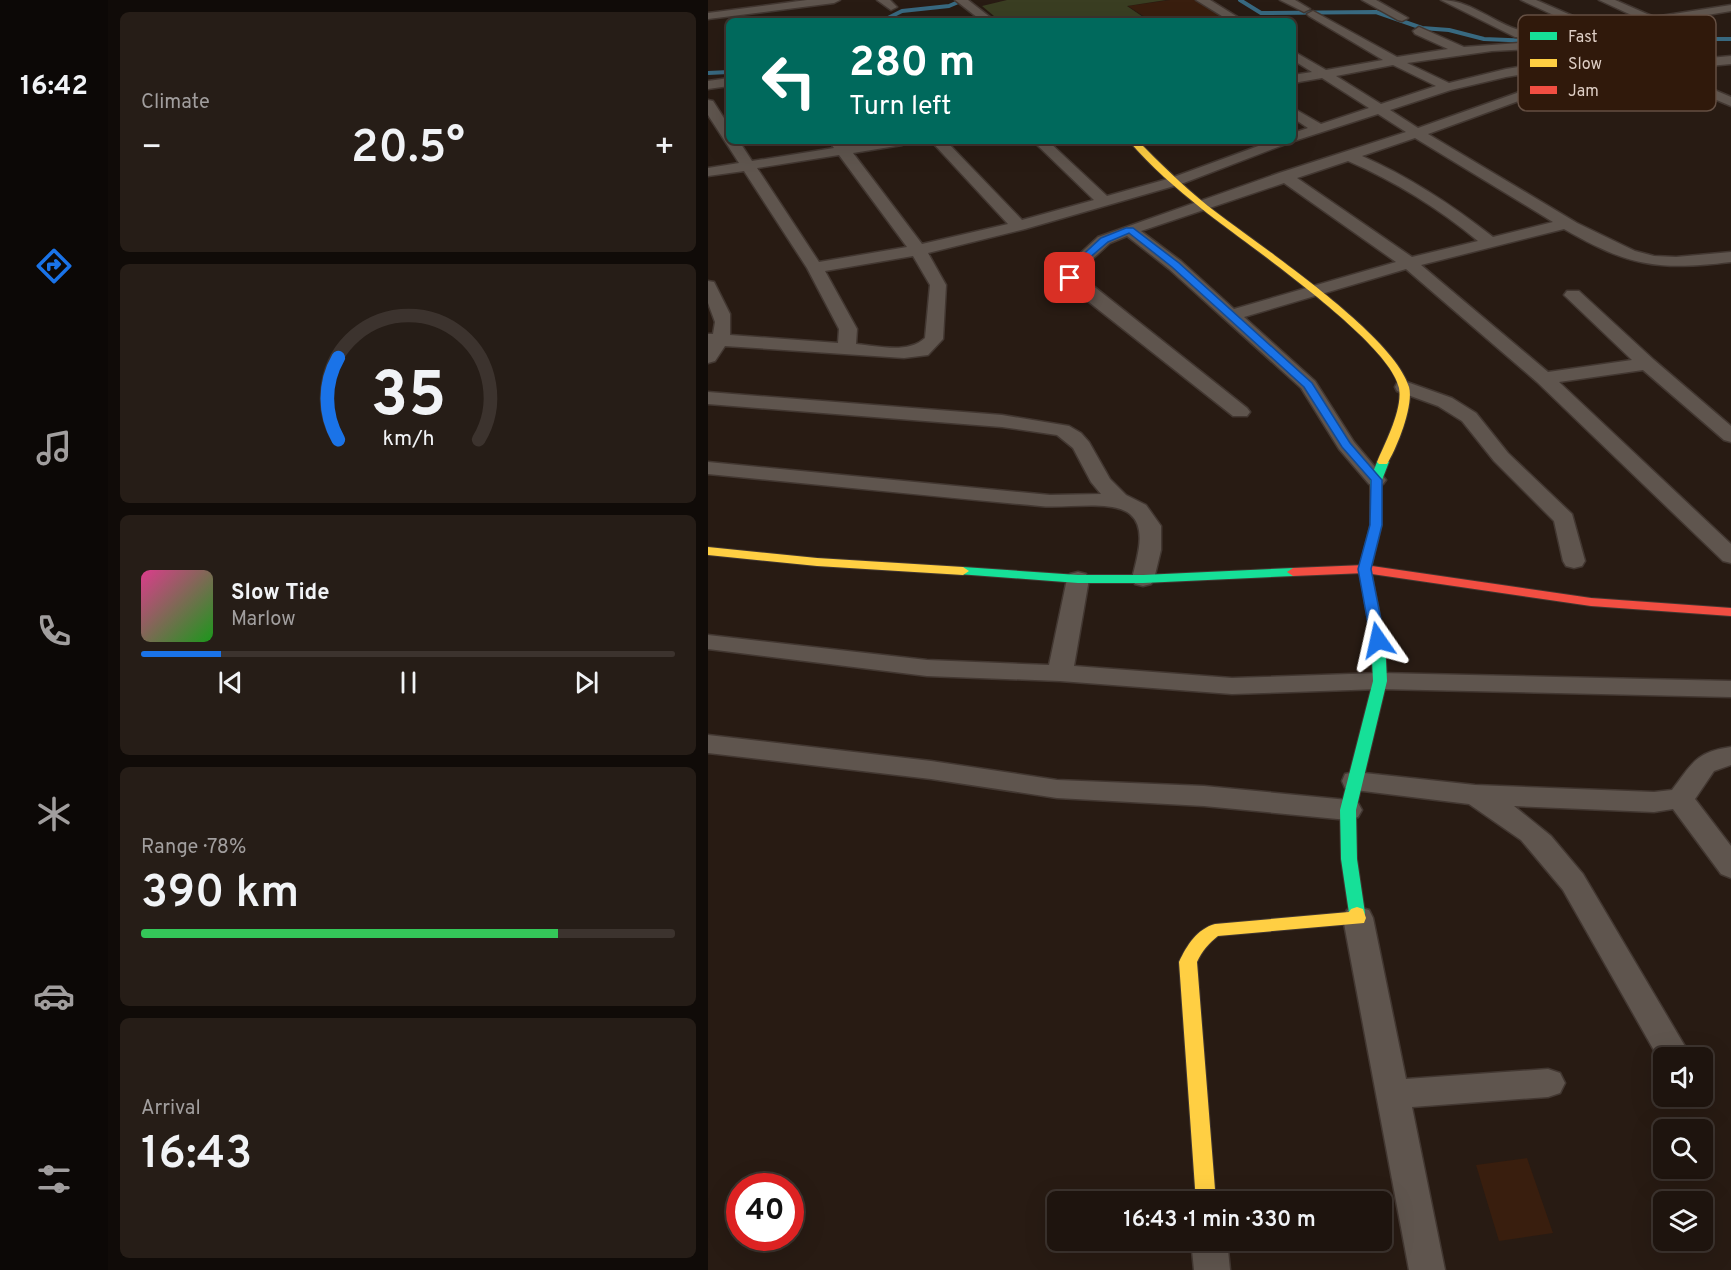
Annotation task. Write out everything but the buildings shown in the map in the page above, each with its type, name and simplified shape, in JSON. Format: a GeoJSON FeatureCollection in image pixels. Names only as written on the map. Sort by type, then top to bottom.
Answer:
{"type":"FeatureCollection","features":[{"type":"Feature","properties":{"kind":"street"},"geometry":{"type":"LineString","coordinates":[[727,0],[741,17]]}},
{"type":"Feature","properties":{"kind":"street"},"geometry":{"type":"LineString","coordinates":[[708,16],[741,17],[811,1],[834,0]]}},
{"type":"Feature","properties":{"kind":"street"},"geometry":{"type":"LineString","coordinates":[[1202,0],[1233,18]]}},
{"type":"Feature","properties":{"kind":"street"},"geometry":{"type":"LineString","coordinates":[[1368,0],[1402,18]]}},
{"type":"Feature","properties":{"kind":"street"},"geometry":{"type":"LineString","coordinates":[[1447,0],[1518,34]]}},
{"type":"Feature","properties":{"kind":"street"},"geometry":{"type":"LineString","coordinates":[[1527,0],[1562,15]]}},
{"type":"Feature","properties":{"kind":"street"},"geometry":{"type":"LineString","coordinates":[[1605,0],[1639,15]]}},
{"type":"Feature","properties":{"kind":"street"},"geometry":{"type":"LineString","coordinates":[[811,1],[824,15]]}},
{"type":"Feature","properties":{"kind":"street"},"geometry":{"type":"LineString","coordinates":[[1288,1],[1306,8],[1394,61],[1447,87]]}},
{"type":"Feature","properties":{"kind":"street"},"geometry":{"type":"LineString","coordinates":[[964,2],[985,18]]}},
{"type":"Feature","properties":{"kind":"street"},"geometry":{"type":"LineString","coordinates":[[1695,4],[1731,17]]}},
{"type":"Feature","properties":{"kind":"street"},"geometry":{"type":"LineString","coordinates":[[1690,15],[1731,8]]}},
{"type":"Feature","properties":{"kind":"street"},"geometry":{"type":"LineString","coordinates":[[1419,31],[1506,73]]}},
{"type":"Feature","properties":{"kind":"street"},"geometry":{"type":"LineString","coordinates":[[1296,79],[1489,46],[1518,46]]}},
{"type":"Feature","properties":{"kind":"street"},"geometry":{"type":"LineString","coordinates":[[1296,57],[1418,132],[1452,157],[1568,224],[1624,252],[1646,260],[1725,258],[1731,272]]}},
{"type":"Feature","properties":{"kind":"street"},"geometry":{"type":"LineString","coordinates":[[1716,61],[1731,60]]}},
{"type":"Feature","properties":{"kind":"street"},"geometry":{"type":"LineString","coordinates":[[1296,137],[1447,87],[1518,71]]}},
{"type":"Feature","properties":{"kind":"street"},"geometry":{"type":"LineString","coordinates":[[708,85],[726,82]]}},
{"type":"Feature","properties":{"kind":"street"},"geometry":{"type":"LineString","coordinates":[[1716,96],[1731,102]]}},
{"type":"Feature","properties":{"kind":"street"},"geometry":{"type":"LineString","coordinates":[[1240,412],[1086,291],[1068,273],[1104,240],[1284,176],[1518,97]]}},
{"type":"Feature","properties":{"kind":"street"},"geometry":{"type":"LineString","coordinates":[[708,104],[726,132]]}},
{"type":"Feature","properties":{"kind":"street"},"geometry":{"type":"LineString","coordinates":[[1296,114],[1320,130]]}},
{"type":"Feature","properties":{"kind":"street"},"geometry":{"type":"LineString","coordinates":[[734,144],[815,268],[848,329],[847,348]]}},
{"type":"Feature","properties":{"kind":"street"},"geometry":{"type":"LineString","coordinates":[[708,172],[840,146],[865,144]]}},
{"type":"Feature","properties":{"kind":"street"},"geometry":{"type":"LineString","coordinates":[[941,144],[1019,225]]}},
{"type":"Feature","properties":{"kind":"street"},"geometry":{"type":"LineString","coordinates":[[1043,144],[1105,202]]}},
{"type":"Feature","properties":{"kind":"street"},"geometry":{"type":"LineString","coordinates":[[1136,144],[1202,205],[1347,317],[1389,359],[1404,387],[1398,425],[1377,480],[1376,525],[1365,569],[1378,640],[1380,681],[1348,810],[1349,859],[1358,918],[1427,1270]]}},
{"type":"Feature","properties":{"kind":"street"},"geometry":{"type":"LineString","coordinates":[[1238,144],[1250,152]]}},
{"type":"Feature","properties":{"kind":"street"},"geometry":{"type":"LineString","coordinates":[[815,268],[918,250],[1105,202],[1176,182],[1275,144]]}},
{"type":"Feature","properties":{"kind":"street"},"geometry":{"type":"LineString","coordinates":[[715,340],[904,353],[922,351],[934,339],[938,285],[918,250],[840,146]]}},
{"type":"Feature","properties":{"kind":"street"},"geometry":{"type":"LineString","coordinates":[[1347,155],[1386,172],[1447,208],[1491,243]]}},
{"type":"Feature","properties":{"kind":"street"},"geometry":{"type":"LineString","coordinates":[[1284,176],[1409,263],[1544,378],[1731,556]]}},
{"type":"Feature","properties":{"kind":"street"},"geometry":{"type":"LineString","coordinates":[[1233,315],[1409,263],[1568,224]]}},
{"type":"Feature","properties":{"kind":"street"},"geometry":{"type":"LineString","coordinates":[[1130,230],[1167,258],[1233,315],[1308,385],[1346,445],[1377,480]]}},
{"type":"Feature","properties":{"kind":"street"},"geometry":{"type":"LineString","coordinates":[[708,286],[723,314],[708,357]]}},
{"type":"Feature","properties":{"kind":"street"},"geometry":{"type":"LineString","coordinates":[[1573,295],[1647,364],[1731,436]]}},
{"type":"Feature","properties":{"kind":"street"},"geometry":{"type":"LineString","coordinates":[[1544,378],[1647,364]]}},
{"type":"Feature","properties":{"kind":"street"},"geometry":{"type":"LineString","coordinates":[[1404,387],[1445,402],[1469,417],[1501,457],[1564,519],[1574,561]]}},
{"type":"Feature","properties":{"kind":"street"},"geometry":{"type":"LineString","coordinates":[[708,398],[1002,421],[1062,430],[1082,446],[1101,482],[1118,500],[1138,510],[1150,526],[1150,550],[1143,579]]}},
{"type":"Feature","properties":{"kind":"street"},"geometry":{"type":"LineString","coordinates":[[708,468],[1050,501],[1118,500]]}},
{"type":"Feature","properties":{"kind":"street"},"geometry":{"type":"LineString","coordinates":[[708,550],[817,562],[1078,579],[1143,579],[1365,569],[1591,602],[1731,612]]}},
{"type":"Feature","properties":{"kind":"street"},"geometry":{"type":"LineString","coordinates":[[1060,673],[1078,579]]}},
{"type":"Feature","properties":{"kind":"street"},"geometry":{"type":"LineString","coordinates":[[708,642],[927,668],[1060,673],[1232,686],[1380,681],[1731,688]]}},
{"type":"Feature","properties":{"kind":"street"},"geometry":{"type":"LineString","coordinates":[[708,744],[932,770],[1057,789],[1204,796],[1348,810]]}},
{"type":"Feature","properties":{"kind":"street"},"geometry":{"type":"LineString","coordinates":[[1356,781],[1475,795],[1654,802],[1680,799],[1691,787],[1698,770],[1715,757],[1731,756]]}},
{"type":"Feature","properties":{"kind":"street"},"geometry":{"type":"LineString","coordinates":[[1475,795],[1512,816],[1554,857],[1573,882],[1668,1047]]}},
{"type":"Feature","properties":{"kind":"street"},"geometry":{"type":"LineString","coordinates":[[1680,799],[1731,867]]}},
{"type":"Feature","properties":{"kind":"street"},"geometry":{"type":"LineString","coordinates":[[1205,1191],[1188,962],[1194,947],[1201,937],[1215,930],[1358,918]]}},
{"type":"Feature","properties":{"kind":"street"},"geometry":{"type":"LineString","coordinates":[[1392,1094],[1548,1083]]}},
{"type":"Feature","properties":{"kind":"street"},"geometry":{"type":"LineString","coordinates":[[1210,1251],[1212,1270]]}},
{"type":"Feature","properties":{"kind":"shaded area"},"geometry":{"type":"Polygon","coordinates":[[[1170,0],[1194,0],[1224,18],[1146,18],[1128,6],[1170,0]]]}},
{"type":"Feature","properties":{"kind":"shaded area"},"geometry":{"type":"Polygon","coordinates":[[[1527,1158],[1553,1233],[1499,1241],[1476,1165],[1527,1158]]]}},
{"type":"Feature","properties":{"kind":"green space"},"geometry":{"type":"Polygon","coordinates":[[[1007,0],[1166,0],[1127,6],[1145,18],[996,18],[982,6],[1007,0]]]}},
{"type":"Feature","properties":{"kind":"waterway"},"geometry":{"type":"LineString","coordinates":[[888,18],[902,11],[949,6],[963,0]]}},
{"type":"Feature","properties":{"kind":"waterway"},"geometry":{"type":"LineString","coordinates":[[1240,0],[1261,13],[1376,12],[1422,28],[1449,30],[1484,39],[1518,41]]}},
{"type":"Feature","properties":{"kind":"waterway"},"geometry":{"type":"LineString","coordinates":[[1716,39],[1731,39]]}},
{"type":"Feature","properties":{"kind":"waterway"},"geometry":{"type":"LineString","coordinates":[[708,73],[726,72]]}},
{"type":"Feature","properties":{"kind":"traffic: fast"},"geometry":{"type":"LineString","coordinates":[[1357,913],[1349,859],[1348,810],[1380,681],[1378,640],[1365,569],[1376,525],[1376,480],[1383,462]]}},
{"type":"Feature","properties":{"kind":"traffic: fast"},"geometry":{"type":"LineString","coordinates":[[963,571],[1078,579],[1143,579],[1293,572]]}},
{"type":"Feature","properties":{"kind":"traffic: slow"},"geometry":{"type":"LineString","coordinates":[[1136,144],[1203,206],[1349,320],[1396,369],[1404,388],[1403,406],[1383,462]]}},
{"type":"Feature","properties":{"kind":"traffic: slow"},"geometry":{"type":"LineString","coordinates":[[708,551],[817,562],[963,571]]}},
{"type":"Feature","properties":{"kind":"traffic: slow"},"geometry":{"type":"LineString","coordinates":[[1205,1191],[1188,962],[1190,957],[1202,940],[1215,930],[1358,918],[1357,913]]}},
{"type":"Feature","properties":{"kind":"traffic: jam"},"geometry":{"type":"LineString","coordinates":[[1293,572],[1365,569],[1591,602],[1731,612]]}},
{"type":"Feature","properties":{"kind":"route"},"geometry":{"type":"LineString","coordinates":[[1070,278],[1068,273],[1071,268],[1104,240],[1130,230],[1150,244],[1233,315],[1308,385],[1346,445],[1377,480],[1376,525],[1365,569],[1378,640]]}}]}
